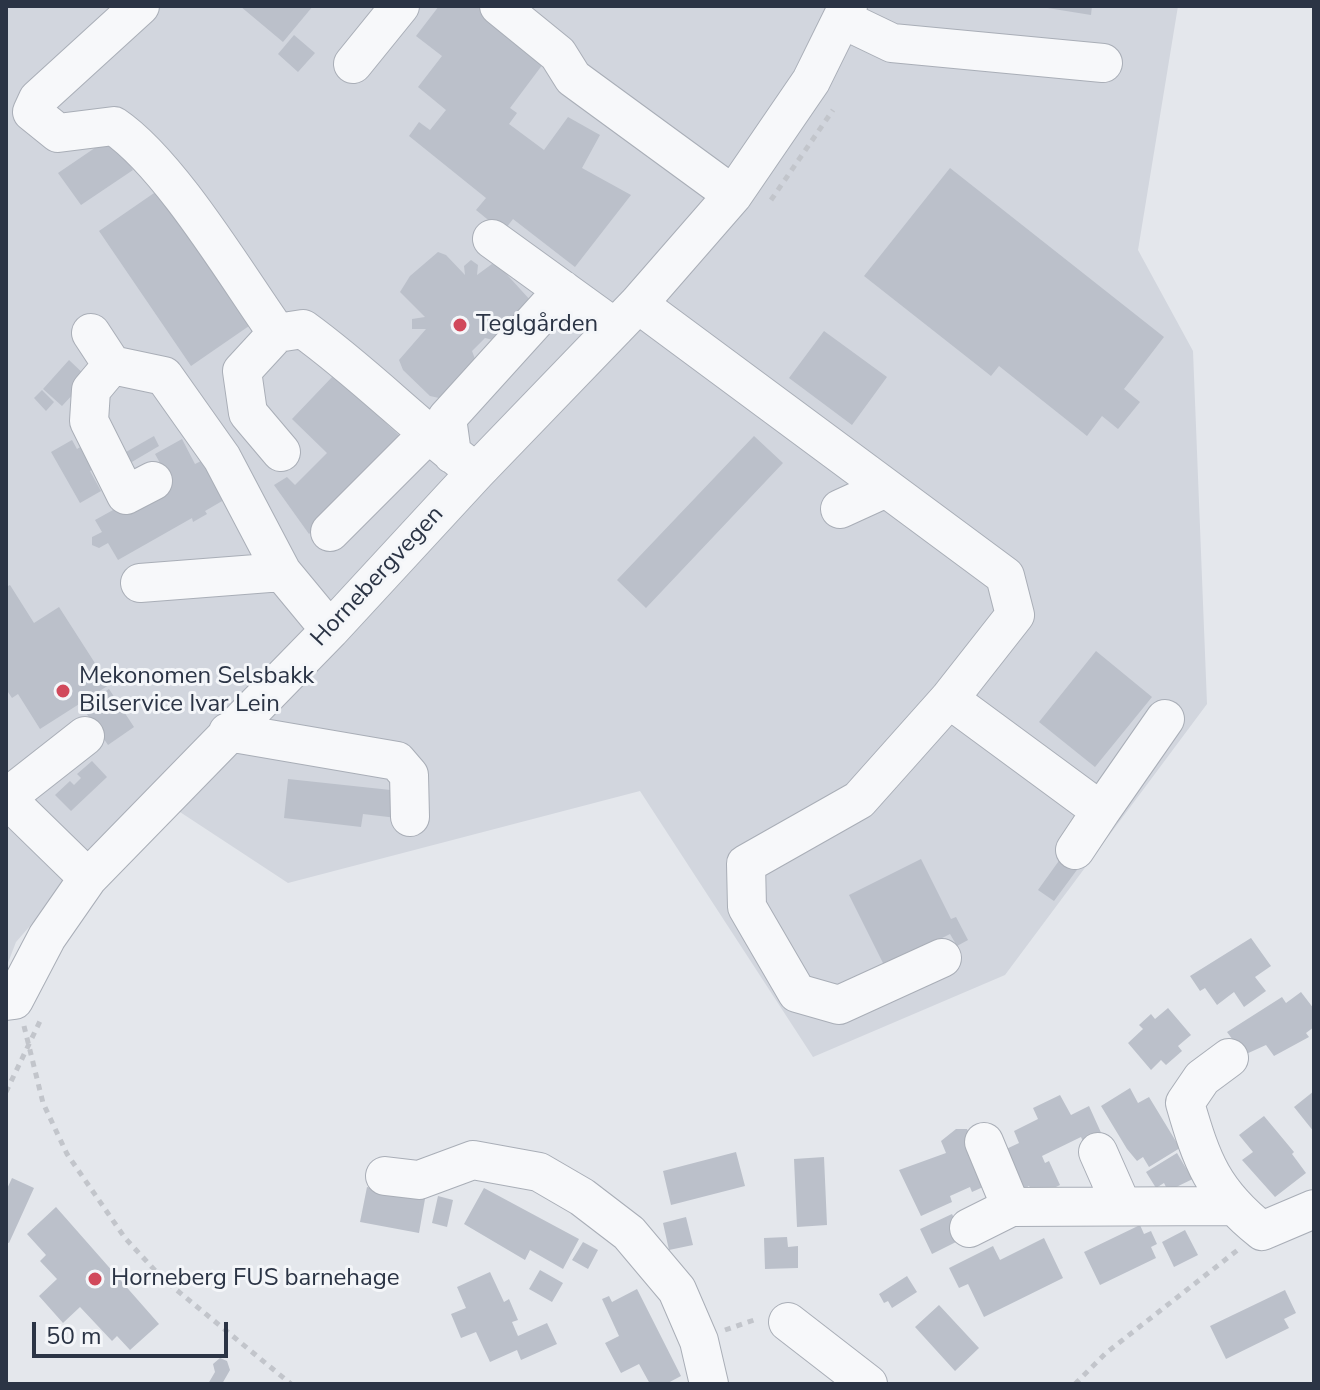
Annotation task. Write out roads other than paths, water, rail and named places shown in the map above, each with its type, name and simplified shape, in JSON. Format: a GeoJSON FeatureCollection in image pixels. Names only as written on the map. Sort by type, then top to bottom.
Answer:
{"type":"FeatureCollection","features":[{"type":"Feature","properties":{"kind":"street"},"geometry":{"type":"LineString","coordinates":[[140,6],[38,99],[32,112],[58,133],[114,126],[129,136],[182,197],[277,333]]}},
{"type":"Feature","properties":{"kind":"street"},"geometry":{"type":"LineString","coordinates":[[353,64],[400,6]]}},
{"type":"Feature","properties":{"kind":"street"},"geometry":{"type":"LineString","coordinates":[[499,6],[558,54],[573,78],[733,195]]}},
{"type":"Feature","properties":{"kind":"street"},"geometry":{"type":"LineString","coordinates":[[845,12],[892,43],[1103,63]]}},
{"type":"Feature","properties":{"kind":"street","name":"Hornebergvegen"},"geometry":{"type":"LineString","coordinates":[[10,1001],[47,937],[88,878],[330,630],[451,454],[627,316],[733,195],[811,81],[845,12]]}},
{"type":"Feature","properties":{"kind":"street"},"geometry":{"type":"LineString","coordinates":[[492,239],[563,290],[627,316],[886,488],[1005,576],[1015,615],[949,699],[859,800],[746,864],[747,907],[797,993],[839,1005],[942,958]]}},
{"type":"Feature","properties":{"kind":"street"},"geometry":{"type":"LineString","coordinates":[[451,454],[447,418],[563,290]]}},
{"type":"Feature","properties":{"kind":"street"},"geometry":{"type":"LineString","coordinates":[[281,452],[248,413],[242,371],[277,333],[303,329],[388,396],[451,454]]}},
{"type":"Feature","properties":{"kind":"street"},"geometry":{"type":"LineString","coordinates":[[91,333],[112,365],[164,376],[222,458],[282,572],[330,630]]}},
{"type":"Feature","properties":{"kind":"street"},"geometry":{"type":"LineString","coordinates":[[112,365],[91,390],[89,421],[126,495],[153,481]]}},
{"type":"Feature","properties":{"kind":"street"},"geometry":{"type":"LineString","coordinates":[[330,532],[451,454]]}},
{"type":"Feature","properties":{"kind":"street"},"geometry":{"type":"LineString","coordinates":[[840,509],[886,488]]}},
{"type":"Feature","properties":{"kind":"street"},"geometry":{"type":"LineString","coordinates":[[140,583],[282,572]]}},
{"type":"Feature","properties":{"kind":"street"},"geometry":{"type":"LineString","coordinates":[[949,699],[1101,811]]}},
{"type":"Feature","properties":{"kind":"street"},"geometry":{"type":"LineString","coordinates":[[1075,850],[1165,719]]}},
{"type":"Feature","properties":{"kind":"street"},"geometry":{"type":"LineString","coordinates":[[228,732],[397,761],[409,775],[410,817]]}},
{"type":"Feature","properties":{"kind":"street"},"geometry":{"type":"LineString","coordinates":[[85,736],[6,799],[88,878]]}},
{"type":"Feature","properties":{"kind":"street"},"geometry":{"type":"LineString","coordinates":[[1229,1058],[1202,1078],[1185,1103],[1199,1153],[1231,1206],[1262,1231],[1314,1209]]}},
{"type":"Feature","properties":{"kind":"street"},"geometry":{"type":"LineString","coordinates":[[984,1142],[1011,1207]]}},
{"type":"Feature","properties":{"kind":"street"},"geometry":{"type":"LineString","coordinates":[[1098,1152],[1121,1204]]}},
{"type":"Feature","properties":{"kind":"street"},"geometry":{"type":"LineString","coordinates":[[385,1176],[419,1180],[473,1160],[539,1172],[582,1197],[629,1233],[677,1290],[699,1341],[709,1384]]}},
{"type":"Feature","properties":{"kind":"street"},"geometry":{"type":"LineString","coordinates":[[969,1228],[1011,1207],[1121,1204],[1231,1206]]}},
{"type":"Feature","properties":{"kind":"street"},"geometry":{"type":"LineString","coordinates":[[788,1322],[868,1384]]}},
{"type":"Feature","properties":{"kind":"place","name":"Teglgården"},"geometry":{"type":"Point","coordinates":[460,325]}},
{"type":"Feature","properties":{"kind":"place","name":"Mekonomen Selsbakk Bilservice Ivar Lein"},"geometry":{"type":"Point","coordinates":[63,691]}},
{"type":"Feature","properties":{"kind":"place","name":"Horneberg FUS barnehage"},"geometry":{"type":"Point","coordinates":[95,1279]}}]}
